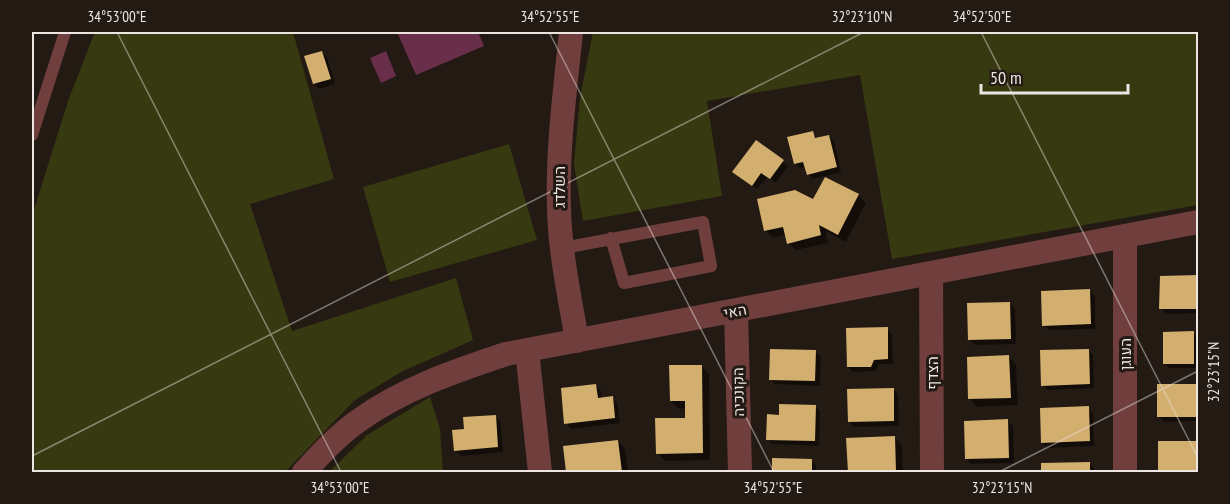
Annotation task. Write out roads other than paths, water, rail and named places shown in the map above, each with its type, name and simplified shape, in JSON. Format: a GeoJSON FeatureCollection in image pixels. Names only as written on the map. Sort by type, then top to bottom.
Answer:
{"type":"FeatureCollection","features":[{"type":"Feature","properties":{"kind":"street","name":"השלדג"},"geometry":{"type":"LineString","coordinates":[[571,32],[558,174],[563,248],[577,341]]}},
{"type":"Feature","properties":{"kind":"street","name":"האי"},"geometry":{"type":"LineString","coordinates":[[304,472],[332,442],[358,420],[394,399],[466,368],[506,354],[1198,222]]}},
{"type":"Feature","properties":{"kind":"street","name":"העוגן"},"geometry":{"type":"LineString","coordinates":[[1125,236],[1125,472]]}},
{"type":"Feature","properties":{"kind":"street","name":"הצדף"},"geometry":{"type":"LineString","coordinates":[[931,273],[932,472]]}},
{"type":"Feature","properties":{"kind":"street","name":"הקונכיה"},"geometry":{"type":"LineString","coordinates":[[736,310],[740,472]]}},
{"type":"Feature","properties":{"kind":"street"},"geometry":{"type":"LineString","coordinates":[[527,350],[540,472]]}},
{"type":"Feature","properties":{"kind":"lane"},"geometry":{"type":"LineString","coordinates":[[32,135],[65,32]]}},
{"type":"Feature","properties":{"kind":"lane"},"geometry":{"type":"LineString","coordinates":[[563,248],[611,238],[703,222],[711,266],[624,283],[611,238]]}}]}
